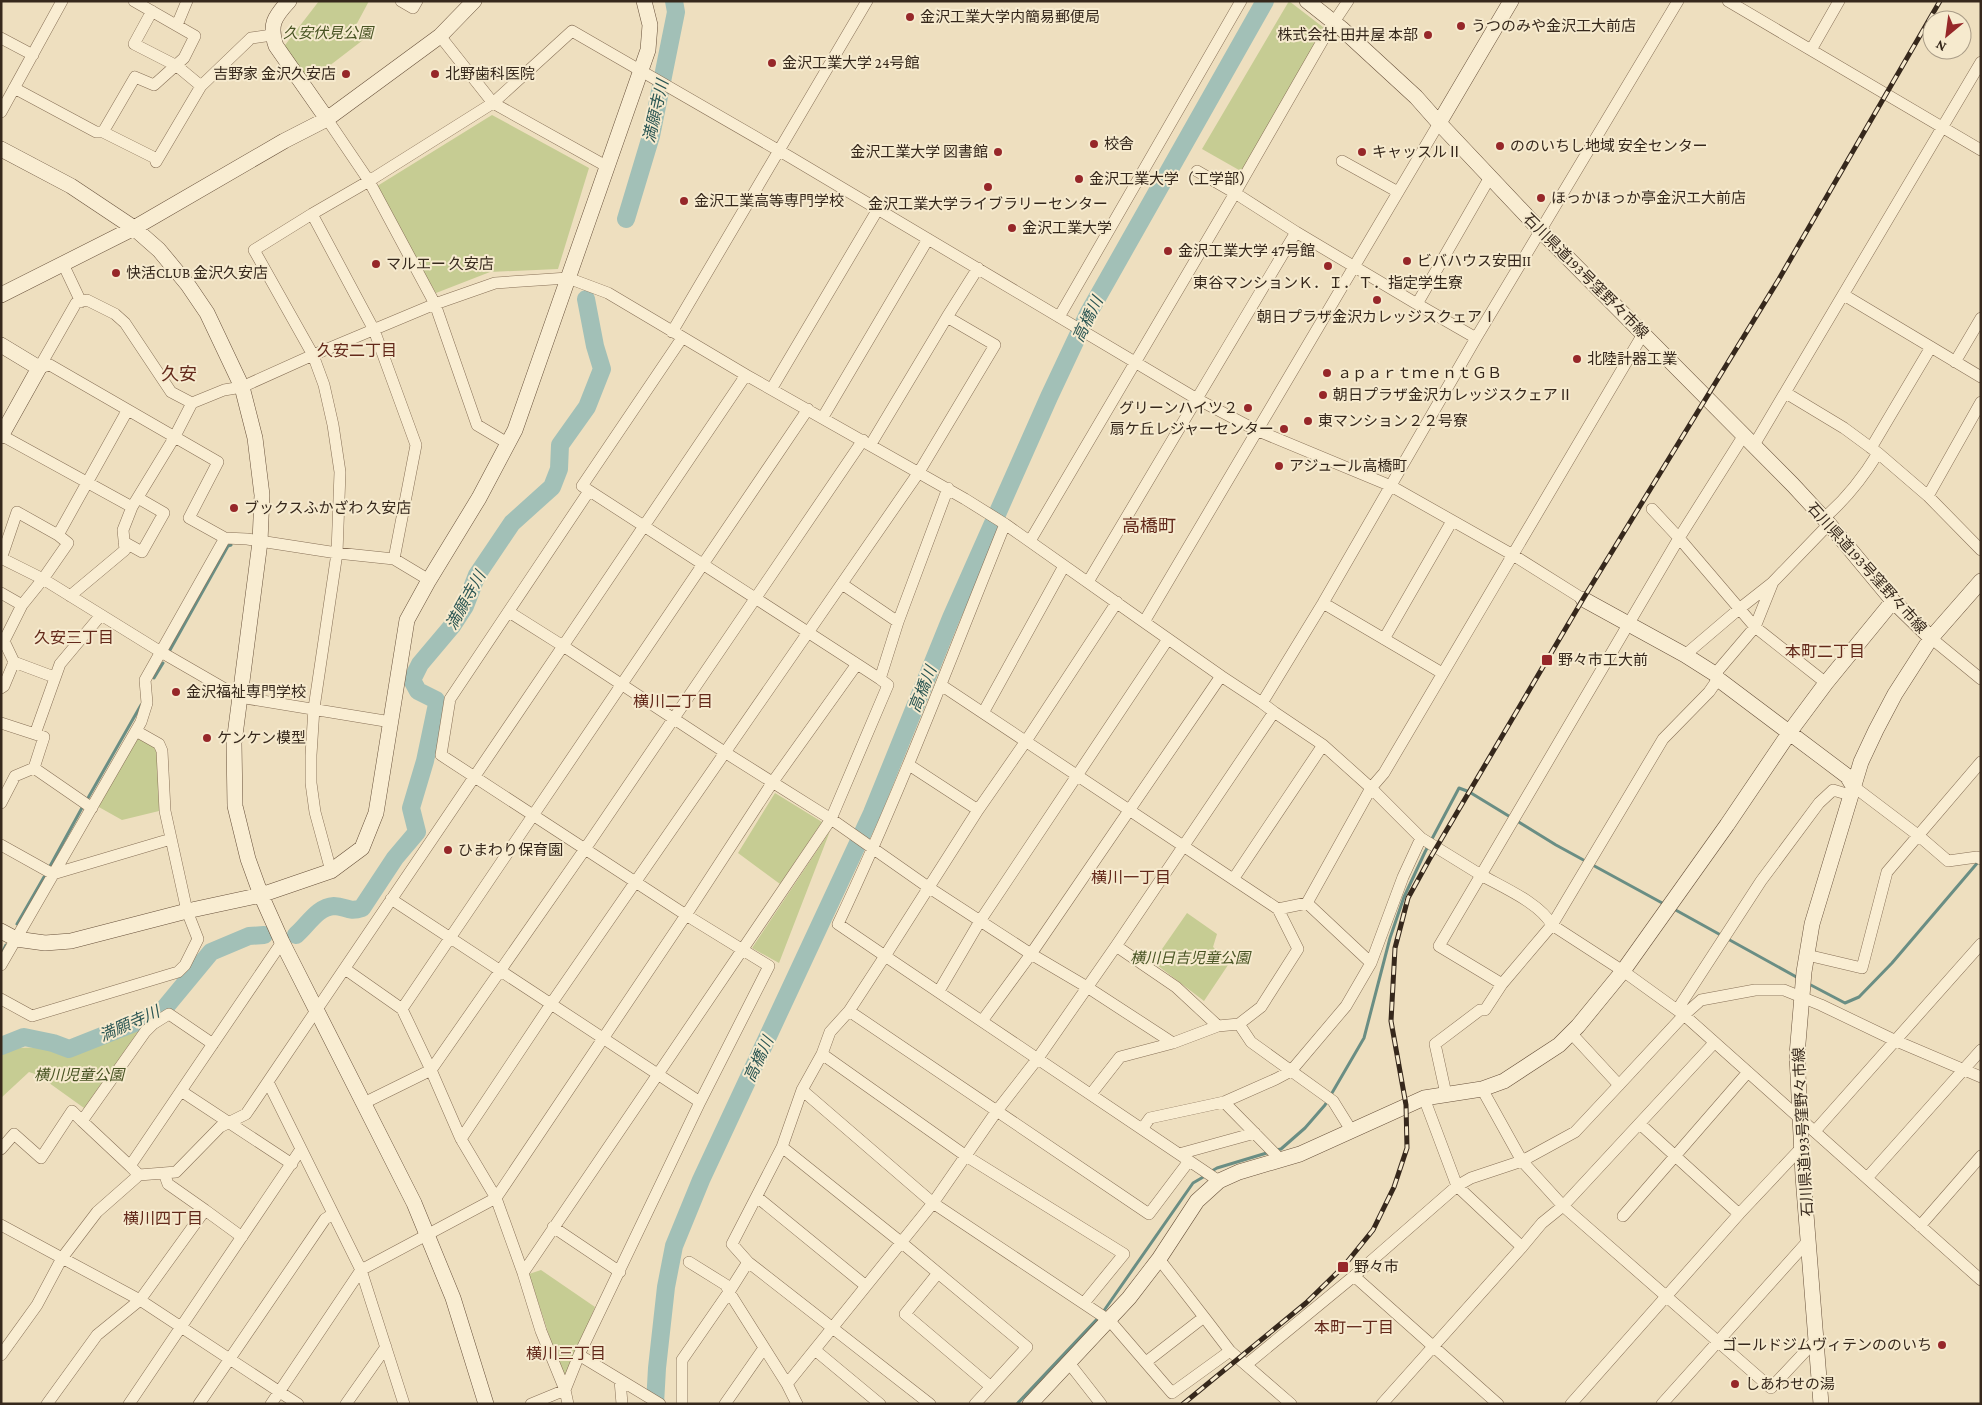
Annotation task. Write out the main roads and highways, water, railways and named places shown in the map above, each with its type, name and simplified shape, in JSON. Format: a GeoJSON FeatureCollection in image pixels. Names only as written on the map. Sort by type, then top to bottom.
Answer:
{"type":"FeatureCollection","features":[{"type":"Feature","properties":{"kind":"waterway","name":"満願寺川"},"geometry":{"type":"LineString","coordinates":[[626,219],[651,136],[676,12],[674,1]]}},
{"type":"Feature","properties":{"kind":"waterway","name":"高橋川"},"geometry":{"type":"LineString","coordinates":[[655,1404],[666,1287],[674,1246],[701,1180],[872,813],[951,618],[1088,314],[1265,1]]}},
{"type":"Feature","properties":{"kind":"waterway","name":"満願寺川"},"geometry":{"type":"LineString","coordinates":[[296,935],[318,913],[328,907],[338,906],[350,910],[362,908],[395,858],[417,832],[411,808],[425,761],[437,704],[436,700],[418,691],[412,680],[420,664],[452,626],[465,606],[477,575],[512,523],[552,487],[559,469],[560,445],[587,407],[602,369],[595,346],[586,299]]}},
{"type":"Feature","properties":{"kind":"waterway"},"geometry":{"type":"LineString","coordinates":[[170,650],[228,546],[231,545]]}},
{"type":"Feature","properties":{"kind":"waterway"},"geometry":{"type":"LineString","coordinates":[[154,678],[163,663]]}},
{"type":"Feature","properties":{"kind":"waterway"},"geometry":{"type":"LineString","coordinates":[[88,798],[141,705]]}},
{"type":"Feature","properties":{"kind":"waterway"},"geometry":{"type":"LineString","coordinates":[[1276,1150],[1281,1149],[1305,1128],[1325,1105],[1364,1038],[1390,938],[1404,897],[1425,852],[1459,788],[1467,791]]}},
{"type":"Feature","properties":{"kind":"waterway"},"geometry":{"type":"LineString","coordinates":[[1471,793],[1512,818]]}},
{"type":"Feature","properties":{"kind":"waterway"},"geometry":{"type":"LineString","coordinates":[[49,868],[83,806]]}},
{"type":"Feature","properties":{"kind":"waterway"},"geometry":{"type":"LineString","coordinates":[[1517,821],[1556,845],[1664,904]]}},
{"type":"Feature","properties":{"kind":"waterway"},"geometry":{"type":"LineString","coordinates":[[1807,983],[1845,1003],[1859,997],[1892,963],[1979,861]]}},
{"type":"Feature","properties":{"kind":"waterway"},"geometry":{"type":"LineString","coordinates":[[17,924],[44,877]]}},
{"type":"Feature","properties":{"kind":"waterway"},"geometry":{"type":"LineString","coordinates":[[1672,908],[1800,979]]}},
{"type":"Feature","properties":{"kind":"waterway","name":"満願寺川"},"geometry":{"type":"LineString","coordinates":[[1,1046],[24,1037],[53,1043],[69,1049],[140,1021],[163,1010],[211,952],[249,936],[264,935]]}},
{"type":"Feature","properties":{"kind":"waterway"},"geometry":{"type":"LineString","coordinates":[[2,953],[6,945]]}},
{"type":"Feature","properties":{"kind":"waterway"},"geometry":{"type":"LineString","coordinates":[[1210,1172],[1217,1168],[1270,1152]]}},
{"type":"Feature","properties":{"kind":"waterway"},"geometry":{"type":"LineString","coordinates":[[1103,1312],[1193,1183],[1205,1176]]}},
{"type":"Feature","properties":{"kind":"waterway"},"geometry":{"type":"LineString","coordinates":[[1017,1404],[1099,1317]]}},
{"type":"Feature","properties":{"kind":"railway"},"geometry":{"type":"LineString","coordinates":[[1183,1404],[1306,1303],[1343,1267],[1373,1230],[1394,1187],[1407,1148],[1406,1105],[1391,1021],[1395,948],[1408,898],[1583,599],[1779,279],[1940,1]]}},
{"type":"Feature","properties":{"kind":"place","name":"金沢工業大学内簡易郵便局"},"geometry":{"type":"Point","coordinates":[910,17]}},
{"type":"Feature","properties":{"kind":"place","name":"うつのみや金沢工大前店"},"geometry":{"type":"Point","coordinates":[1461,26]}},
{"type":"Feature","properties":{"kind":"place","name":"株式会社 田井屋 本部"},"geometry":{"type":"Point","coordinates":[1428,35]}},
{"type":"Feature","properties":{"kind":"place","name":"金沢工業大学 24号館"},"geometry":{"type":"Point","coordinates":[772,63]}},
{"type":"Feature","properties":{"kind":"place","name":"吉野家 金沢久安店"},"geometry":{"type":"Point","coordinates":[346,74]}},
{"type":"Feature","properties":{"kind":"place","name":"北野歯科医院"},"geometry":{"type":"Point","coordinates":[435,74]}},
{"type":"Feature","properties":{"kind":"place","name":"校舎"},"geometry":{"type":"Point","coordinates":[1094,144]}},
{"type":"Feature","properties":{"kind":"place","name":"ののいちし地域 安全センター"},"geometry":{"type":"Point","coordinates":[1500,146]}},
{"type":"Feature","properties":{"kind":"place","name":"金沢工業大学 図書館"},"geometry":{"type":"Point","coordinates":[998,152]}},
{"type":"Feature","properties":{"kind":"place","name":"キャッスルⅡ"},"geometry":{"type":"Point","coordinates":[1362,152]}},
{"type":"Feature","properties":{"kind":"place","name":"金沢工業大学（工学部）"},"geometry":{"type":"Point","coordinates":[1079,179]}},
{"type":"Feature","properties":{"kind":"place","name":"金沢工業大学ライブラリーセンター"},"geometry":{"type":"Point","coordinates":[988,187]}},
{"type":"Feature","properties":{"kind":"place","name":"ほっかほっか亭金沢エ大前店"},"geometry":{"type":"Point","coordinates":[1541,198]}},
{"type":"Feature","properties":{"kind":"place","name":"金沢工業高等専門学校"},"geometry":{"type":"Point","coordinates":[684,201]}},
{"type":"Feature","properties":{"kind":"place","name":"金沢工業大学"},"geometry":{"type":"Point","coordinates":[1012,228]}},
{"type":"Feature","properties":{"kind":"place","name":"金沢工業大学 47号館"},"geometry":{"type":"Point","coordinates":[1168,251]}},
{"type":"Feature","properties":{"kind":"place","name":"ビバハウス安田II"},"geometry":{"type":"Point","coordinates":[1407,261]}},
{"type":"Feature","properties":{"kind":"place","name":"マルエー 久安店"},"geometry":{"type":"Point","coordinates":[376,264]}},
{"type":"Feature","properties":{"kind":"place","name":"東谷マンションＫ．Ｉ．Ｔ．指定学生寮"},"geometry":{"type":"Point","coordinates":[1328,266]}},
{"type":"Feature","properties":{"kind":"place","name":"快活CLUB 金沢久安店"},"geometry":{"type":"Point","coordinates":[116,273]}},
{"type":"Feature","properties":{"kind":"place","name":"朝日プラザ金沢カレッジスクェアⅠ"},"geometry":{"type":"Point","coordinates":[1377,300]}},
{"type":"Feature","properties":{"kind":"place","name":"北陸計器工業"},"geometry":{"type":"Point","coordinates":[1577,359]}},
{"type":"Feature","properties":{"kind":"place","name":"ａｐａｒｔｍｅｎｔＧＢ"},"geometry":{"type":"Point","coordinates":[1327,373]}},
{"type":"Feature","properties":{"kind":"place","name":"朝日プラザ金沢カレッジスクェアⅡ"},"geometry":{"type":"Point","coordinates":[1323,395]}},
{"type":"Feature","properties":{"kind":"place","name":"グリーンハイツ２"},"geometry":{"type":"Point","coordinates":[1248,408]}},
{"type":"Feature","properties":{"kind":"place","name":"東マンション２２号寮"},"geometry":{"type":"Point","coordinates":[1308,421]}},
{"type":"Feature","properties":{"kind":"place","name":"扇ケ丘レジャーセンター"},"geometry":{"type":"Point","coordinates":[1284,429]}},
{"type":"Feature","properties":{"kind":"place","name":"アジュール高橋町"},"geometry":{"type":"Point","coordinates":[1279,466]}},
{"type":"Feature","properties":{"kind":"place","name":"ブックスふかざわ 久安店"},"geometry":{"type":"Point","coordinates":[234,508]}},
{"type":"Feature","properties":{"kind":"place","name":"野々市工大前"},"geometry":{"type":"Point","coordinates":[1547,660]}},
{"type":"Feature","properties":{"kind":"place","name":"金沢福祉専門学校"},"geometry":{"type":"Point","coordinates":[176,692]}},
{"type":"Feature","properties":{"kind":"place","name":"ケンケン模型"},"geometry":{"type":"Point","coordinates":[207,738]}},
{"type":"Feature","properties":{"kind":"place","name":"ひまわり保育園"},"geometry":{"type":"Point","coordinates":[448,850]}},
{"type":"Feature","properties":{"kind":"place","name":"野々市"},"geometry":{"type":"Point","coordinates":[1343,1267]}},
{"type":"Feature","properties":{"kind":"place","name":"ゴールドジムヴィテンののいち"},"geometry":{"type":"Point","coordinates":[1942,1345]}},
{"type":"Feature","properties":{"kind":"place","name":"しあわせの湯"},"geometry":{"type":"Point","coordinates":[1735,1384]}},
{"type":"Feature","properties":{"kind":"district","name":"久安二丁目"},"geometry":{"type":"Point","coordinates":[357,350]}},
{"type":"Feature","properties":{"kind":"district","name":"久安"},"geometry":{"type":"Point","coordinates":[179,374]}},
{"type":"Feature","properties":{"kind":"district","name":"高橋町"},"geometry":{"type":"Point","coordinates":[1149,526]}},
{"type":"Feature","properties":{"kind":"district","name":"久安三丁目"},"geometry":{"type":"Point","coordinates":[74,637]}},
{"type":"Feature","properties":{"kind":"district","name":"本町二丁目"},"geometry":{"type":"Point","coordinates":[1825,651]}},
{"type":"Feature","properties":{"kind":"district","name":"横川二丁目"},"geometry":{"type":"Point","coordinates":[673,701]}},
{"type":"Feature","properties":{"kind":"district","name":"横川一丁目"},"geometry":{"type":"Point","coordinates":[1131,877]}},
{"type":"Feature","properties":{"kind":"district","name":"横川四丁目"},"geometry":{"type":"Point","coordinates":[163,1218]}},
{"type":"Feature","properties":{"kind":"district","name":"本町一丁目"},"geometry":{"type":"Point","coordinates":[1354,1327]}},
{"type":"Feature","properties":{"kind":"district","name":"横川三丁目"},"geometry":{"type":"Point","coordinates":[566,1353]}},
{"type":"Feature","properties":{"kind":"park label","name":"久安伏見公園"},"geometry":{"type":"Point","coordinates":[328,33]}},
{"type":"Feature","properties":{"kind":"park label","name":"横川日吉児童公園"},"geometry":{"type":"Point","coordinates":[1190,958]}},
{"type":"Feature","properties":{"kind":"park label","name":"横川児童公園"},"geometry":{"type":"Point","coordinates":[79,1075]}}]}
